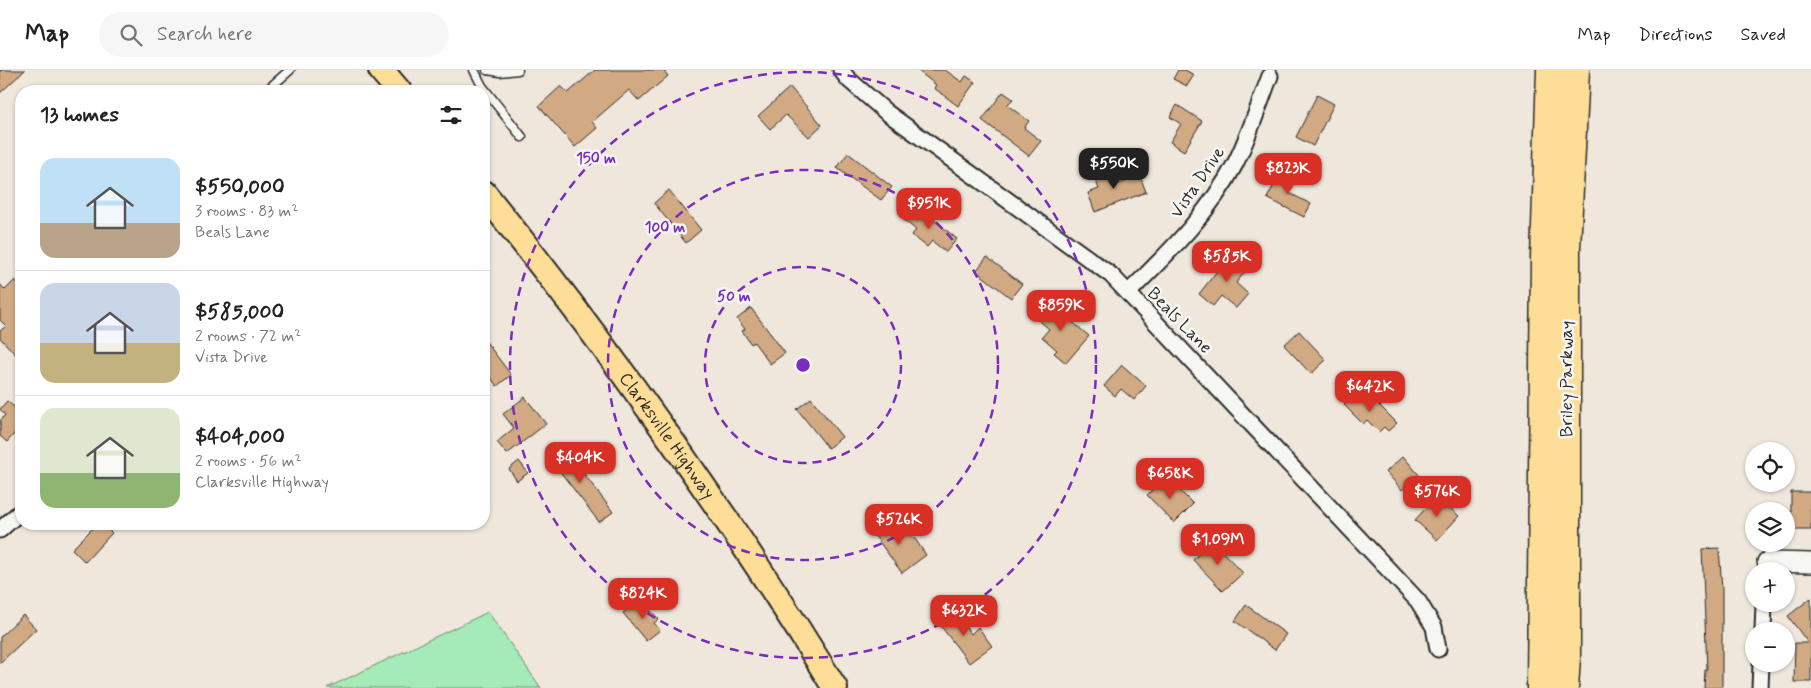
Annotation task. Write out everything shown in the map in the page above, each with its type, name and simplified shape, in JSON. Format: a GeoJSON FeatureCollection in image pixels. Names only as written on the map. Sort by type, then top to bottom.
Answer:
{"type":"FeatureCollection","features":[{"type":"Feature","properties":{"kind":"highway","name":"Briley Parkway"},"geometry":{"type":"LineString","coordinates":[[1541,688],[1545,258],[1551,70]]}},
{"type":"Feature","properties":{"kind":"highway","name":"Briley Parkway"},"geometry":{"type":"LineString","coordinates":[[1564,688],[1566,657],[1566,247],[1575,70]]}},
{"type":"Feature","properties":{"kind":"highway"},"geometry":{"type":"LineString","coordinates":[[1526,688],[1541,561]]}},
{"type":"Feature","properties":{"kind":"main road","name":"Clarksville Highway"},"geometry":{"type":"LineString","coordinates":[[490,201],[623,372],[740,543],[835,688]]}},
{"type":"Feature","properties":{"kind":"street","name":"Beals Lane"},"geometry":{"type":"LineString","coordinates":[[841,70],[848,79],[886,112],[1111,275],[1418,601],[1434,627],[1438,649]]}},
{"type":"Feature","properties":{"kind":"street","name":"Vista Drive"},"geometry":{"type":"LineString","coordinates":[[1128,293],[1164,258],[1202,214],[1235,164],[1270,76]]}},
{"type":"Feature","properties":{"kind":"street"},"geometry":{"type":"LineString","coordinates":[[0,530],[15,516]]}},
{"type":"Feature","properties":{"kind":"street"},"geometry":{"type":"LineString","coordinates":[[1795,564],[1811,563]]}},
{"type":"Feature","properties":{"kind":"street"},"geometry":{"type":"LineString","coordinates":[[1760,688],[1761,672]]}},
{"type":"Feature","properties":{"kind":"lane"},"geometry":{"type":"LineString","coordinates":[[273,85],[290,70]]}},
{"type":"Feature","properties":{"kind":"lane"},"geometry":{"type":"LineString","coordinates":[[474,70],[482,85]]}},
{"type":"Feature","properties":{"kind":"lane"},"geometry":{"type":"LineString","coordinates":[[486,70],[500,72],[518,70]]}},
{"type":"Feature","properties":{"kind":"lane"},"geometry":{"type":"LineString","coordinates":[[490,96],[522,137]]}},
{"type":"Feature","properties":{"kind":"green space"},"geometry":{"type":"Polygon","coordinates":[[[488,612],[541,688],[327,688],[488,612]]]}},
{"type":"Feature","properties":{"kind":"building"},"geometry":{"type":"Polygon","coordinates":[[[0,70],[25,70],[0,93],[0,70]]]}},
{"type":"Feature","properties":{"kind":"building"},"geometry":{"type":"Polygon","coordinates":[[[595,70],[663,70],[668,76],[639,101],[629,90],[592,122],[597,128],[575,147],[539,106],[561,86],[568,93],[595,70]]]}},
{"type":"Feature","properties":{"kind":"building"},"geometry":{"type":"Polygon","coordinates":[[[917,70],[945,70],[962,82],[966,76],[975,82],[958,106],[934,88],[936,85],[917,70]]]}},
{"type":"Feature","properties":{"kind":"building"},"geometry":{"type":"Polygon","coordinates":[[[1178,70],[1185,70],[1194,75],[1187,86],[1173,79],[1178,70]]]}},
{"type":"Feature","properties":{"kind":"building"},"geometry":{"type":"Polygon","coordinates":[[[790,87],[822,125],[809,137],[786,115],[770,129],[758,116],[790,87]]]}},
{"type":"Feature","properties":{"kind":"building"},"geometry":{"type":"Polygon","coordinates":[[[1003,92],[1013,99],[1007,105],[1029,121],[1024,128],[1041,141],[1029,156],[982,120],[1003,92]]]}},
{"type":"Feature","properties":{"kind":"building"},"geometry":{"type":"Polygon","coordinates":[[[1317,95],[1334,104],[1313,146],[1296,137],[1317,95]]]}},
{"type":"Feature","properties":{"kind":"building"},"geometry":{"type":"Polygon","coordinates":[[[1177,105],[1202,121],[1184,151],[1170,142],[1181,124],[1170,117],[1177,105]]]}},
{"type":"Feature","properties":{"kind":"building"},"geometry":{"type":"Polygon","coordinates":[[[848,153],[892,187],[881,200],[837,168],[848,153]]]}},
{"type":"Feature","properties":{"kind":"building"},"geometry":{"type":"Polygon","coordinates":[[[1109,167],[1116,185],[1140,176],[1146,192],[1095,212],[1088,193],[1099,189],[1093,173],[1109,167]]]}},
{"type":"Feature","properties":{"kind":"building"},"geometry":{"type":"Polygon","coordinates":[[[1282,170],[1297,178],[1289,193],[1311,204],[1304,217],[1267,198],[1282,170]]]}},
{"type":"Feature","properties":{"kind":"building"},"geometry":{"type":"Polygon","coordinates":[[[669,190],[701,230],[686,243],[654,203],[669,190]]]}},
{"type":"Feature","properties":{"kind":"building"},"geometry":{"type":"Polygon","coordinates":[[[916,205],[957,239],[946,252],[932,241],[927,247],[912,235],[916,230],[904,220],[916,205]]]}},
{"type":"Feature","properties":{"kind":"building"},"geometry":{"type":"Polygon","coordinates":[[[1232,252],[1250,266],[1236,283],[1248,294],[1236,308],[1221,296],[1213,306],[1199,294],[1232,252]]]}},
{"type":"Feature","properties":{"kind":"building"},"geometry":{"type":"Polygon","coordinates":[[[987,257],[1022,284],[1011,298],[976,271],[987,257]]]}},
{"type":"Feature","properties":{"kind":"building"},"geometry":{"type":"Polygon","coordinates":[[[15,280],[15,354],[0,338],[0,331],[6,326],[0,320],[0,284],[5,290],[15,280]]]}},
{"type":"Feature","properties":{"kind":"building"},"geometry":{"type":"Polygon","coordinates":[[[1048,302],[1089,336],[1066,363],[1054,353],[1057,350],[1042,337],[1049,329],[1035,317],[1048,302]]]}},
{"type":"Feature","properties":{"kind":"building"},"geometry":{"type":"Polygon","coordinates":[[[751,308],[785,353],[770,364],[754,342],[751,344],[742,331],[745,329],[737,319],[751,308]]]}},
{"type":"Feature","properties":{"kind":"building"},"geometry":{"type":"Polygon","coordinates":[[[1299,331],[1326,360],[1311,374],[1284,345],[1299,331]]]}},
{"type":"Feature","properties":{"kind":"building"},"geometry":{"type":"Polygon","coordinates":[[[490,347],[511,375],[497,386],[490,377],[490,347]]]}},
{"type":"Feature","properties":{"kind":"building"},"geometry":{"type":"Polygon","coordinates":[[[1122,365],[1146,386],[1134,400],[1121,389],[1115,396],[1104,386],[1122,365]]]}},
{"type":"Feature","properties":{"kind":"building"},"geometry":{"type":"Polygon","coordinates":[[[1356,393],[1364,402],[1370,396],[1397,423],[1388,431],[1384,427],[1379,432],[1367,420],[1363,424],[1344,405],[1356,393]]]}},
{"type":"Feature","properties":{"kind":"building"},"geometry":{"type":"Polygon","coordinates":[[[525,397],[546,424],[507,454],[497,442],[514,428],[503,414],[525,397]]]}},
{"type":"Feature","properties":{"kind":"building"},"geometry":{"type":"Polygon","coordinates":[[[811,398],[842,437],[828,448],[797,409],[811,398]]]}},
{"type":"Feature","properties":{"kind":"building"},"geometry":{"type":"Polygon","coordinates":[[[7,401],[15,408],[15,433],[7,442],[0,436],[0,421],[5,415],[0,409],[7,401]]]}},
{"type":"Feature","properties":{"kind":"building"},"geometry":{"type":"Polygon","coordinates":[[[562,445],[613,512],[599,522],[548,456],[562,445]]]}},
{"type":"Feature","properties":{"kind":"building"},"geometry":{"type":"Polygon","coordinates":[[[1403,456],[1419,475],[1402,490],[1386,472],[1403,456]]]}},
{"type":"Feature","properties":{"kind":"building"},"geometry":{"type":"Polygon","coordinates":[[[519,461],[528,473],[517,481],[509,469],[519,461]]]}},
{"type":"Feature","properties":{"kind":"building"},"geometry":{"type":"Polygon","coordinates":[[[1166,477],[1193,504],[1174,523],[1147,495],[1166,477]]]}},
{"type":"Feature","properties":{"kind":"building"},"geometry":{"type":"Polygon","coordinates":[[[1791,492],[1811,492],[1811,530],[1795,530],[1795,502],[1791,502],[1791,492]]]}},
{"type":"Feature","properties":{"kind":"building"},"geometry":{"type":"Polygon","coordinates":[[[1437,496],[1459,516],[1437,540],[1415,520],[1437,496]]]}},
{"type":"Feature","properties":{"kind":"building"},"geometry":{"type":"Polygon","coordinates":[[[890,519],[901,535],[909,530],[926,555],[902,573],[872,532],[890,519]]]}},
{"type":"Feature","properties":{"kind":"building"},"geometry":{"type":"Polygon","coordinates":[[[91,530],[109,530],[112,533],[85,562],[72,549],[91,530]]]}},
{"type":"Feature","properties":{"kind":"building"},"geometry":{"type":"Polygon","coordinates":[[[1212,541],[1243,573],[1223,591],[1193,560],[1212,541]]]}},
{"type":"Feature","properties":{"kind":"building"},"geometry":{"type":"Polygon","coordinates":[[[1719,548],[1722,589],[1722,688],[1704,688],[1705,669],[1707,669],[1702,549],[1719,548]]]}},
{"type":"Feature","properties":{"kind":"building"},"geometry":{"type":"Polygon","coordinates":[[[1811,598],[1811,682],[1794,682],[1795,643],[1808,643],[1795,625],[1795,622],[1792,622],[1788,616],[1811,598]]]}},
{"type":"Feature","properties":{"kind":"building"},"geometry":{"type":"Polygon","coordinates":[[[639,600],[659,619],[654,623],[660,630],[646,641],[623,613],[639,600]]]}},
{"type":"Feature","properties":{"kind":"building"},"geometry":{"type":"Polygon","coordinates":[[[1246,605],[1286,634],[1275,650],[1235,621],[1246,605]]]}},
{"type":"Feature","properties":{"kind":"building"},"geometry":{"type":"Polygon","coordinates":[[[952,610],[971,634],[978,627],[992,646],[969,663],[937,621],[952,610]]]}},
{"type":"Feature","properties":{"kind":"building"},"geometry":{"type":"Polygon","coordinates":[[[23,615],[36,629],[0,663],[0,637],[23,615]]]}}]}
